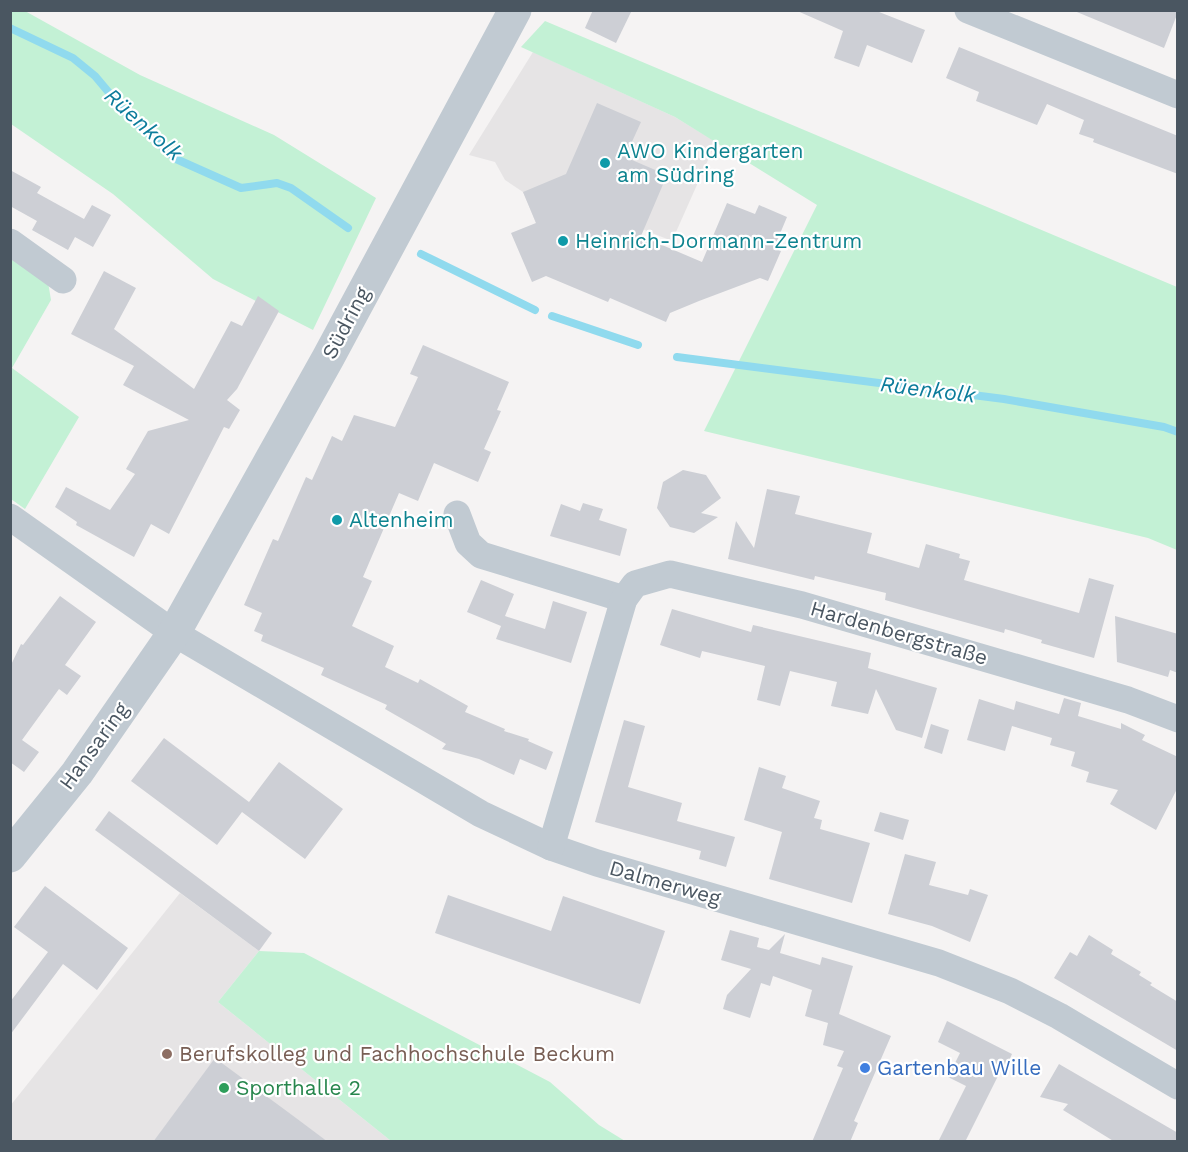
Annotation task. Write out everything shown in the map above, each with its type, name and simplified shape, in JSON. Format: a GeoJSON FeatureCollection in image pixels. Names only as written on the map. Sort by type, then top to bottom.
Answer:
{"type":"FeatureCollection","features":[{"type":"Feature","properties":{"kind":"street","name":"Südring"},"geometry":{"type":"LineString","coordinates":[[174,633],[328,358],[515,10]]}},
{"type":"Feature","properties":{"kind":"street"},"geometry":{"type":"LineString","coordinates":[[968,10],[1178,96]]}},
{"type":"Feature","properties":{"kind":"street"},"geometry":{"type":"LineString","coordinates":[[10,242],[63,280]]}},
{"type":"Feature","properties":{"kind":"street"},"geometry":{"type":"LineString","coordinates":[[457,514],[468,543],[481,555],[629,591],[551,847]]}},
{"type":"Feature","properties":{"kind":"street","name":"Dalmerweg"},"geometry":{"type":"LineString","coordinates":[[10,517],[174,633],[481,814],[551,847],[607,866],[939,963],[1010,991],[1049,1011],[1178,1086]]}},
{"type":"Feature","properties":{"kind":"street","name":"Hardenbergstraße"},"geometry":{"type":"LineString","coordinates":[[629,591],[670,574],[802,605],[1128,700],[1178,719]]}},
{"type":"Feature","properties":{"kind":"street","name":"Hansaring"},"geometry":{"type":"LineString","coordinates":[[10,856],[76,773],[174,633]]}},
{"type":"Feature","properties":{"kind":"shaded area"},"geometry":{"type":"Polygon","coordinates":[[[533,52],[675,117],[716,142],[672,241],[605,214],[536,223],[523,192],[505,180],[495,162],[469,155],[533,52]]]}},
{"type":"Feature","properties":{"kind":"shaded area","name":"Berufskolleg und Fachhochschule Beckum"},"geometry":{"type":"Polygon","coordinates":[[[180,893],[259,951],[218,1002],[391,1141],[11,1141],[10,1106],[180,893]]]}},
{"type":"Feature","properties":{"kind":"green space"},"geometry":{"type":"Polygon","coordinates":[[[10,11],[25,11],[140,75],[274,135],[376,198],[313,330],[213,279],[113,194],[11,124],[10,11]]]}},
{"type":"Feature","properties":{"kind":"green space"},"geometry":{"type":"Polygon","coordinates":[[[545,21],[1177,287],[1177,550],[1148,538],[704,431],[817,205],[675,117],[521,47],[545,21]]]}},
{"type":"Feature","properties":{"kind":"green space"},"geometry":{"type":"Polygon","coordinates":[[[10,253],[48,282],[51,300],[12,368],[79,417],[25,509],[11,499],[10,253]]]}},
{"type":"Feature","properties":{"kind":"green space"},"geometry":{"type":"Polygon","coordinates":[[[259,951],[304,953],[550,1082],[599,1125],[625,1141],[391,1141],[218,1002],[259,951]]]}},
{"type":"Feature","properties":{"kind":"building"},"geometry":{"type":"Polygon","coordinates":[[[593,10],[632,10],[616,43],[585,28],[593,10]]]}},
{"type":"Feature","properties":{"kind":"building"},"geometry":{"type":"Polygon","coordinates":[[[795,10],[874,10],[925,30],[912,63],[867,45],[859,67],[834,58],[843,31],[795,10]]]}},
{"type":"Feature","properties":{"kind":"building"},"geometry":{"type":"Polygon","coordinates":[[[1072,10],[1178,10],[1178,12],[1164,48],[1072,10]]]}},
{"type":"Feature","properties":{"kind":"building"},"geometry":{"type":"Polygon","coordinates":[[[959,47],[1178,136],[1178,174],[1093,142],[1094,139],[1079,134],[1084,120],[1047,104],[1037,125],[976,101],[979,92],[946,78],[959,47]]]}},
{"type":"Feature","properties":{"kind":"building"},"geometry":{"type":"Polygon","coordinates":[[[597,103],[641,122],[625,157],[667,175],[641,236],[702,262],[727,203],[755,214],[759,205],[787,217],[774,248],[781,251],[768,281],[760,278],[699,301],[670,313],[666,322],[610,298],[608,302],[546,276],[532,282],[511,233],[536,223],[523,192],[566,174],[597,103]]]}},
{"type":"Feature","properties":{"kind":"building"},"geometry":{"type":"Polygon","coordinates":[[[10,170],[41,187],[37,193],[84,219],[92,205],[111,215],[93,247],[75,237],[68,250],[32,230],[37,221],[10,206],[10,170]]]}},
{"type":"Feature","properties":{"kind":"building"},"geometry":{"type":"Polygon","coordinates":[[[104,271],[136,288],[114,329],[194,389],[231,321],[242,326],[258,296],[279,311],[237,389],[227,400],[240,410],[229,429],[224,427],[169,534],[151,524],[134,557],[76,525],[77,522],[55,507],[66,487],[110,510],[135,474],[126,469],[148,431],[189,420],[123,385],[134,366],[71,334],[104,271]]]}},
{"type":"Feature","properties":{"kind":"building","name":"Altenheim"},"geometry":{"type":"Polygon","coordinates":[[[423,345],[509,382],[497,410],[501,411],[484,449],[491,452],[478,482],[434,463],[418,501],[399,493],[363,577],[372,581],[352,626],[394,646],[385,667],[418,683],[420,679],[468,706],[465,712],[505,729],[504,731],[529,739],[528,741],[553,752],[546,770],[520,759],[514,775],[479,759],[442,749],[446,744],[385,709],[387,705],[321,675],[324,668],[261,641],[263,635],[254,631],[262,613],[244,605],[273,539],[278,541],[306,477],[312,480],[332,436],[342,441],[354,415],[395,427],[418,377],[410,374],[423,345]]]}},
{"type":"Feature","properties":{"kind":"building"},"geometry":{"type":"Polygon","coordinates":[[[683,470],[706,475],[721,498],[701,513],[718,517],[694,533],[670,527],[657,508],[663,482],[683,470]]]}},
{"type":"Feature","properties":{"kind":"building"},"geometry":{"type":"Polygon","coordinates":[[[767,489],[800,496],[795,514],[872,533],[867,553],[919,568],[926,544],[960,554],[959,558],[970,561],[964,580],[1079,613],[1089,578],[1114,585],[1094,658],[1041,643],[1042,640],[1005,629],[1004,633],[885,600],[886,593],[815,576],[814,580],[728,559],[736,521],[754,548],[767,489]]]}},
{"type":"Feature","properties":{"kind":"building"},"geometry":{"type":"Polygon","coordinates":[[[583,503],[603,509],[599,520],[627,529],[620,556],[550,536],[561,504],[580,511],[583,503]]]}},
{"type":"Feature","properties":{"kind":"building"},"geometry":{"type":"Polygon","coordinates":[[[481,580],[514,594],[505,616],[545,629],[553,601],[587,612],[571,663],[496,639],[501,626],[467,612],[481,580]]]}},
{"type":"Feature","properties":{"kind":"building"},"geometry":{"type":"Polygon","coordinates":[[[60,596],[96,622],[65,665],[81,676],[67,695],[59,689],[22,740],[39,752],[24,772],[10,762],[10,667],[21,644],[23,645],[60,596]]]}},
{"type":"Feature","properties":{"kind":"building"},"geometry":{"type":"Polygon","coordinates":[[[672,609],[751,632],[753,625],[871,653],[868,668],[937,688],[922,738],[896,730],[876,689],[868,714],[831,706],[837,682],[790,671],[780,706],[757,700],[765,666],[702,651],[700,658],[660,645],[672,609]]]}},
{"type":"Feature","properties":{"kind":"building"},"geometry":{"type":"Polygon","coordinates":[[[1115,616],[1178,634],[1178,673],[1170,670],[1168,677],[1117,662],[1115,616]]]}},
{"type":"Feature","properties":{"kind":"building"},"geometry":{"type":"Polygon","coordinates":[[[1064,698],[1081,703],[1078,716],[1121,729],[1121,723],[1145,735],[1142,740],[1178,757],[1178,787],[1156,830],[1110,804],[1118,790],[1086,782],[1089,772],[1071,766],[1075,752],[1050,745],[1052,738],[1012,726],[1005,751],[967,740],[979,699],[1014,710],[1016,701],[1059,714],[1064,698]]]}},
{"type":"Feature","properties":{"kind":"building"},"geometry":{"type":"Polygon","coordinates":[[[624,720],[645,726],[628,787],[682,803],[677,821],[735,837],[726,867],[699,859],[701,851],[595,822],[624,720]]]}},
{"type":"Feature","properties":{"kind":"building"},"geometry":{"type":"Polygon","coordinates":[[[931,724],[949,730],[942,754],[924,748],[931,724]]]}},
{"type":"Feature","properties":{"kind":"building"},"geometry":{"type":"Polygon","coordinates":[[[164,738],[249,802],[279,762],[343,809],[305,859],[242,812],[217,845],[131,781],[164,738]]]}},
{"type":"Feature","properties":{"kind":"building"},"geometry":{"type":"Polygon","coordinates":[[[759,767],[786,776],[782,788],[820,801],[814,818],[822,820],[820,829],[870,843],[852,903],[769,879],[782,832],[744,820],[759,767]]]}},
{"type":"Feature","properties":{"kind":"building"},"geometry":{"type":"Polygon","coordinates":[[[109,811],[272,933],[259,951],[95,830],[109,811]]]}},
{"type":"Feature","properties":{"kind":"building"},"geometry":{"type":"Polygon","coordinates":[[[880,812],[909,820],[903,840],[874,831],[880,812]]]}},
{"type":"Feature","properties":{"kind":"building"},"geometry":{"type":"Polygon","coordinates":[[[905,854],[936,862],[929,885],[968,895],[970,889],[988,895],[970,942],[932,926],[888,914],[905,854]]]}},
{"type":"Feature","properties":{"kind":"building"},"geometry":{"type":"Polygon","coordinates":[[[45,886],[128,948],[97,990],[63,964],[10,1035],[10,1002],[48,952],[14,927],[45,886]]]}},
{"type":"Feature","properties":{"kind":"building"},"geometry":{"type":"Polygon","coordinates":[[[448,895],[551,931],[563,896],[665,931],[640,1004],[435,933],[448,895]]]}},
{"type":"Feature","properties":{"kind":"building"},"geometry":{"type":"Polygon","coordinates":[[[730,930],[759,938],[757,947],[769,950],[785,934],[780,953],[820,965],[822,957],[853,966],[839,1014],[891,1036],[854,1121],[858,1123],[850,1142],[812,1142],[843,1068],[837,1066],[844,1051],[823,1045],[828,1023],[805,1016],[812,990],[773,976],[770,986],[761,983],[750,1018],[723,1009],[727,995],[751,969],[721,960],[730,930]]]}},
{"type":"Feature","properties":{"kind":"building"},"geometry":{"type":"Polygon","coordinates":[[[1089,935],[1113,950],[1111,954],[1141,972],[1139,975],[1152,983],[1150,985],[1178,1002],[1178,1051],[1054,978],[1070,952],[1077,956],[1089,935]]]}},
{"type":"Feature","properties":{"kind":"building"},"geometry":{"type":"Polygon","coordinates":[[[947,1021],[1012,1054],[1003,1074],[1000,1072],[965,1142],[938,1142],[966,1086],[948,1077],[960,1053],[938,1042],[947,1021]]]}},
{"type":"Feature","properties":{"kind":"building","name":"Sporthalle 2"},"geometry":{"type":"Polygon","coordinates":[[[215,1058],[296,1118],[328,1142],[153,1142],[215,1058]]]}},
{"type":"Feature","properties":{"kind":"building"},"geometry":{"type":"Polygon","coordinates":[[[1059,1064],[1178,1133],[1178,1142],[1115,1142],[1063,1110],[1068,1104],[1040,1097],[1059,1064]]]}},
{"type":"Feature","properties":{"kind":"waterway","name":"Rüenkolk"},"geometry":{"type":"LineString","coordinates":[[10,28],[73,58],[95,76],[127,114],[176,159],[241,188],[277,183],[291,188],[348,228]]}},
{"type":"Feature","properties":{"kind":"waterway","name":"Rüenkolk"},"geometry":{"type":"LineString","coordinates":[[421,254],[535,310]]}},
{"type":"Feature","properties":{"kind":"waterway","name":"Rüenkolk"},"geometry":{"type":"LineString","coordinates":[[552,316],[638,345]]}},
{"type":"Feature","properties":{"kind":"waterway","name":"Rüenkolk"},"geometry":{"type":"LineString","coordinates":[[677,357],[1004,399],[1164,427],[1178,432]]}},
{"type":"Feature","properties":{"kind":"place","name":"AWO Kindergarten am Südring"},"geometry":{"type":"Point","coordinates":[605,163]}},
{"type":"Feature","properties":{"kind":"place","name":"Heinrich-Dormann-Zentrum"},"geometry":{"type":"Point","coordinates":[563,241]}},
{"type":"Feature","properties":{"kind":"place","name":"Altenheim"},"geometry":{"type":"Point","coordinates":[337,520]}},
{"type":"Feature","properties":{"kind":"place","name":"Berufskolleg und Fachhochschule Beckum"},"geometry":{"type":"Point","coordinates":[167,1054]}},
{"type":"Feature","properties":{"kind":"place","name":"Gartenbau Wille"},"geometry":{"type":"Point","coordinates":[865,1068]}},
{"type":"Feature","properties":{"kind":"place","name":"Sporthalle 2"},"geometry":{"type":"Point","coordinates":[224,1088]}}]}
